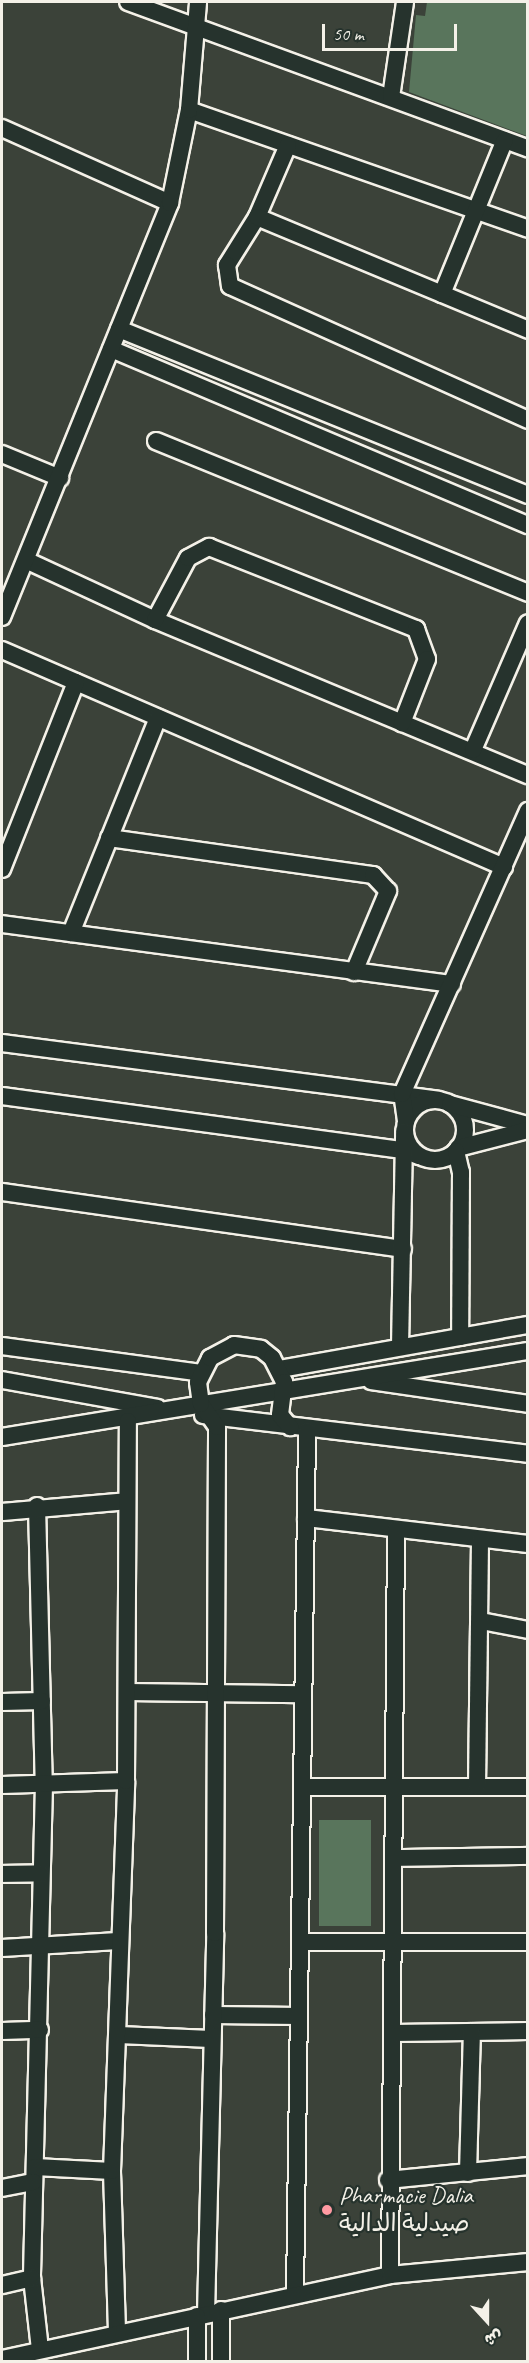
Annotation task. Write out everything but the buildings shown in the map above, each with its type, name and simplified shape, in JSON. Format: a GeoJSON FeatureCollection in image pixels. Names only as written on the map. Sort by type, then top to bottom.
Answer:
{"type":"FeatureCollection","features":[{"type":"Feature","properties":{"kind":"street"},"geometry":{"type":"LineString","coordinates":[[128,2],[528,148]]}},
{"type":"Feature","properties":{"kind":"street"},"geometry":{"type":"LineString","coordinates":[[2,616],[27,561],[170,203],[189,110],[194,27],[198,2]]}},
{"type":"Feature","properties":{"kind":"street"},"geometry":{"type":"LineString","coordinates":[[391,97],[405,2]]}},
{"type":"Feature","properties":{"kind":"street"},"geometry":{"type":"LineString","coordinates":[[189,110],[477,209],[528,229]]}},
{"type":"Feature","properties":{"kind":"street"},"geometry":{"type":"LineString","coordinates":[[2,128],[170,203]]}},
{"type":"Feature","properties":{"kind":"street"},"geometry":{"type":"LineString","coordinates":[[442,294],[506,140]]}},
{"type":"Feature","properties":{"kind":"street"},"geometry":{"type":"LineString","coordinates":[[288,145],[257,217],[227,265],[226,276],[237,293],[528,420]]}},
{"type":"Feature","properties":{"kind":"street"},"geometry":{"type":"LineString","coordinates":[[257,217],[528,330]]}},
{"type":"Feature","properties":{"kind":"street"},"geometry":{"type":"LineString","coordinates":[[119,329],[528,495]]}},
{"type":"Feature","properties":{"kind":"street"},"geometry":{"type":"LineString","coordinates":[[111,349],[528,525]]}},
{"type":"Feature","properties":{"kind":"street"},"geometry":{"type":"LineString","coordinates":[[156,441],[528,593]]}},
{"type":"Feature","properties":{"kind":"street"},"geometry":{"type":"LineString","coordinates":[[2,454],[60,478]]}},
{"type":"Feature","properties":{"kind":"street"},"geometry":{"type":"LineString","coordinates":[[155,620],[188,558],[209,547],[416,629],[427,659],[402,723]]}},
{"type":"Feature","properties":{"kind":"street"},"geometry":{"type":"LineString","coordinates":[[27,561],[155,620],[402,723],[473,750],[528,775]]}},
{"type":"Feature","properties":{"kind":"street"},"geometry":{"type":"LineString","coordinates":[[473,750],[528,623]]}},
{"type":"Feature","properties":{"kind":"street"},"geometry":{"type":"LineString","coordinates":[[2,650],[504,867]]}},
{"type":"Feature","properties":{"kind":"street"},"geometry":{"type":"LineString","coordinates":[[2,869],[76,682]]}},
{"type":"Feature","properties":{"kind":"street"},"geometry":{"type":"LineString","coordinates":[[70,933],[158,718]]}},
{"type":"Feature","properties":{"kind":"street"},"geometry":{"type":"LineString","coordinates":[[400,1347],[403,1249],[412,1153],[405,1126],[402,1094],[528,811]]}},
{"type":"Feature","properties":{"kind":"street"},"geometry":{"type":"LineString","coordinates":[[109,838],[373,874],[388,891],[354,972]]}},
{"type":"Feature","properties":{"kind":"street"},"geometry":{"type":"LineString","coordinates":[[2,924],[452,984]]}},
{"type":"Feature","properties":{"kind":"street"},"geometry":{"type":"LineString","coordinates":[[2,1043],[402,1094],[443,1102],[528,1125]]}},
{"type":"Feature","properties":{"kind":"street"},"geometry":{"type":"LineString","coordinates":[[2,1096],[412,1153],[438,1160],[457,1150],[528,1130]]}},
{"type":"Feature","properties":{"kind":"street"},"geometry":{"type":"LineString","coordinates":[[405,1126],[418,1105],[443,1102]]}},
{"type":"Feature","properties":{"kind":"street"},"geometry":{"type":"LineString","coordinates":[[443,1102],[464,1125],[457,1150],[461,1172],[460,1337]]}},
{"type":"Feature","properties":{"kind":"street"},"geometry":{"type":"LineString","coordinates":[[2,1192],[403,1249]]}},
{"type":"Feature","properties":{"kind":"street"},"geometry":{"type":"LineString","coordinates":[[280,1369],[528,1325]]}},
{"type":"Feature","properties":{"kind":"street"},"geometry":{"type":"LineString","coordinates":[[197,2361],[208,2313],[213,2015],[213,1693],[217,1462],[201,1373],[210,1358],[234,1345],[261,1349],[280,1369],[283,1390],[280,1415],[290,1427]]}},
{"type":"Feature","properties":{"kind":"street"},"geometry":{"type":"LineString","coordinates":[[2,1346],[201,1373]]}},
{"type":"Feature","properties":{"kind":"street"},"geometry":{"type":"LineString","coordinates":[[207,1410],[283,1390],[528,1351]]}},
{"type":"Feature","properties":{"kind":"street"},"geometry":{"type":"LineString","coordinates":[[356,1379],[528,1404]]}},
{"type":"Feature","properties":{"kind":"street"},"geometry":{"type":"LineString","coordinates":[[2,1380],[167,1410]]}},
{"type":"Feature","properties":{"kind":"street"},"geometry":{"type":"LineString","coordinates":[[2,1437],[167,1410],[207,1410],[307,1430],[528,1454]]}},
{"type":"Feature","properties":{"kind":"street"},"geometry":{"type":"LineString","coordinates":[[117,2331],[112,2171],[119,2036],[118,1941],[126,1781],[128,1421]]}},
{"type":"Feature","properties":{"kind":"street"},"geometry":{"type":"LineString","coordinates":[[296,2293],[307,1430]]}},
{"type":"Feature","properties":{"kind":"street"},"geometry":{"type":"LineString","coordinates":[[2,1512],[37,1506],[127,1502]]}},
{"type":"Feature","properties":{"kind":"street"},"geometry":{"type":"LineString","coordinates":[[37,1506],[44,1784],[40,2030],[32,2278],[40,2349]]}},
{"type":"Feature","properties":{"kind":"street"},"geometry":{"type":"LineString","coordinates":[[306,1518],[528,1544]]}},
{"type":"Feature","properties":{"kind":"street"},"geometry":{"type":"LineString","coordinates":[[390,2275],[388,2180],[397,1790],[396,1530]]}},
{"type":"Feature","properties":{"kind":"street"},"geometry":{"type":"LineString","coordinates":[[477,1786],[481,1621],[480,1539]]}},
{"type":"Feature","properties":{"kind":"street"},"geometry":{"type":"LineString","coordinates":[[481,1621],[528,1630]]}},
{"type":"Feature","properties":{"kind":"street"},"geometry":{"type":"LineString","coordinates":[[127,1692],[303,1694]]}},
{"type":"Feature","properties":{"kind":"street"},"geometry":{"type":"LineString","coordinates":[[2,1702],[42,1701]]}},
{"type":"Feature","properties":{"kind":"street"},"geometry":{"type":"LineString","coordinates":[[2,1785],[126,1781]]}},
{"type":"Feature","properties":{"kind":"street"},"geometry":{"type":"LineString","coordinates":[[302,1787],[397,1790],[477,1786],[528,1787]]}},
{"type":"Feature","properties":{"kind":"street"},"geometry":{"type":"LineString","coordinates":[[396,1858],[528,1856]]}},
{"type":"Feature","properties":{"kind":"street"},"geometry":{"type":"LineString","coordinates":[[2,1874],[41,1873]]}},
{"type":"Feature","properties":{"kind":"street"},"geometry":{"type":"LineString","coordinates":[[2,1947],[41,1947],[118,1941]]}},
{"type":"Feature","properties":{"kind":"street"},"geometry":{"type":"LineString","coordinates":[[300,1942],[394,1945],[528,1942]]}},
{"type":"Feature","properties":{"kind":"street"},"geometry":{"type":"LineString","coordinates":[[213,2015],[299,2016]]}},
{"type":"Feature","properties":{"kind":"street"},"geometry":{"type":"LineString","coordinates":[[2,2031],[40,2030]]}},
{"type":"Feature","properties":{"kind":"street"},"geometry":{"type":"LineString","coordinates":[[393,2033],[528,2031]]}},
{"type":"Feature","properties":{"kind":"street"},"geometry":{"type":"LineString","coordinates":[[468,2172],[472,2032]]}},
{"type":"Feature","properties":{"kind":"street"},"geometry":{"type":"LineString","coordinates":[[119,2036],[212,2039]]}},
{"type":"Feature","properties":{"kind":"street"},"geometry":{"type":"LineString","coordinates":[[388,2180],[528,2166]]}},
{"type":"Feature","properties":{"kind":"street"},"geometry":{"type":"LineString","coordinates":[[2,2188],[34,2175],[112,2171]]}},
{"type":"Feature","properties":{"kind":"street"},"geometry":{"type":"LineString","coordinates":[[2,2359],[117,2331],[390,2275],[528,2262]]}},
{"type":"Feature","properties":{"kind":"street"},"geometry":{"type":"LineString","coordinates":[[2,2284],[32,2278]]}},
{"type":"Feature","properties":{"kind":"street"},"geometry":{"type":"LineString","coordinates":[[208,2313],[221,2361]]}},
{"type":"Feature","properties":{"kind":"green space"},"geometry":{"type":"Polygon","coordinates":[[[427,2],[527,2],[527,136],[409,92],[416,15],[425,16],[427,2]]]}},
{"type":"Feature","properties":{"kind":"green space"},"geometry":{"type":"Polygon","coordinates":[[[319,1820],[371,1820],[371,1926],[319,1926],[319,1820]]]}},
{"type":"Feature","properties":{"kind":"place","name":"Pharmacie Dalia صيدلية الدالية"},"geometry":{"type":"Point","coordinates":[327,2210]}}]}
